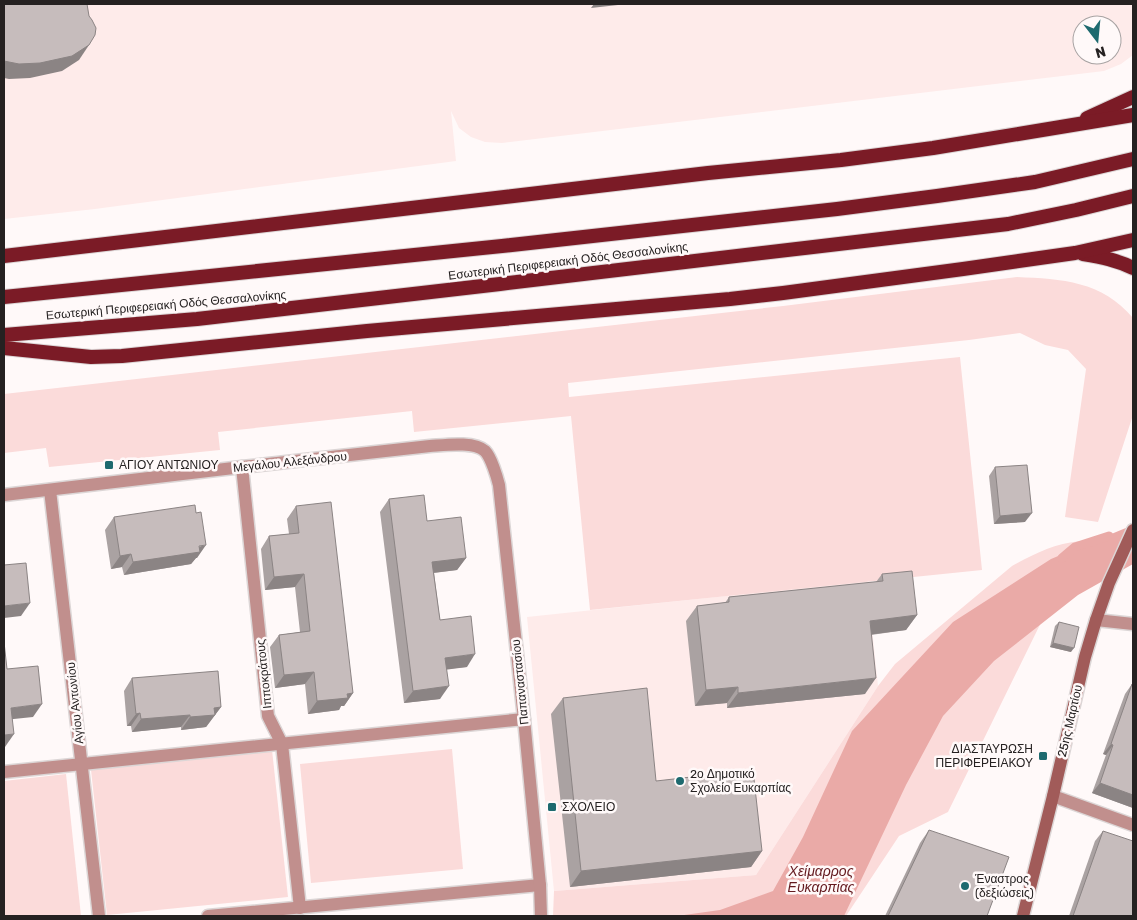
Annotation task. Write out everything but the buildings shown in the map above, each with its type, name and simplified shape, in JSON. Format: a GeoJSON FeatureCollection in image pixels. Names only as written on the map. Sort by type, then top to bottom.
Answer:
{"type":"FeatureCollection","features":[{"type":"Feature","properties":{"kind":"highway"},"geometry":{"type":"LineString","coordinates":[[1073,125],[1133,97]]}},
{"type":"Feature","properties":{"kind":"highway"},"geometry":{"type":"LineString","coordinates":[[4,256],[689,175],[841,160],[934,148],[1133,115]]}},
{"type":"Feature","properties":{"kind":"highway","name":"Εσωτερική Περιφερειακή Οδός Θεσσαλονίκης"},"geometry":{"type":"LineString","coordinates":[[4,297],[512,245],[837,209],[1035,182],[1133,159]]}},
{"type":"Feature","properties":{"kind":"highway","name":"Εσωτερική Περιφερειακή Οδός Θεσσαλονίκης"},"geometry":{"type":"LineString","coordinates":[[4,335],[197,319],[1008,224],[1133,196]]}},
{"type":"Feature","properties":{"kind":"highway"},"geometry":{"type":"LineString","coordinates":[[4,348],[91,357],[122,356],[367,331],[774,294],[962,270],[1075,253],[1133,240]]}},
{"type":"Feature","properties":{"kind":"highway"},"geometry":{"type":"LineString","coordinates":[[1075,253],[1121,262],[1133,268]]}},
{"type":"Feature","properties":{"kind":"main road","name":"25ης Μαρτίου"},"geometry":{"type":"LineString","coordinates":[[1023,916],[1085,658],[1109,583],[1133,530]]}},
{"type":"Feature","properties":{"kind":"street","name":"Μεγάλου Αλεξάνδρου"},"geometry":{"type":"LineString","coordinates":[[4,495],[454,444],[472,445],[486,451]]}},
{"type":"Feature","properties":{"kind":"street","name":"Παπαναστασίου"},"geometry":{"type":"LineString","coordinates":[[486,451],[496,471],[499,485],[524,719],[540,885],[541,916]]}},
{"type":"Feature","properties":{"kind":"street","name":"Ιπποκράτους"},"geometry":{"type":"LineString","coordinates":[[242,467],[268,716],[282,744],[300,908]]}},
{"type":"Feature","properties":{"kind":"street","name":"Αγίου Αντωνίου"},"geometry":{"type":"LineString","coordinates":[[50,490],[99,916]]}},
{"type":"Feature","properties":{"kind":"street"},"geometry":{"type":"LineString","coordinates":[[1096,620],[1133,624]]}},
{"type":"Feature","properties":{"kind":"street"},"geometry":{"type":"LineString","coordinates":[[4,772],[524,719]]}},
{"type":"Feature","properties":{"kind":"street"},"geometry":{"type":"LineString","coordinates":[[1053,796],[1133,826]]}},
{"type":"Feature","properties":{"kind":"street"},"geometry":{"type":"LineString","coordinates":[[208,916],[540,885]]}},
{"type":"Feature","properties":{"kind":"shaded area"},"geometry":{"type":"Polygon","coordinates":[[[4,4],[1133,4],[1133,55],[1122,63],[1122,15],[1072,15],[1072,65],[1119,65],[1104,71],[502,143],[485,142],[471,137],[459,128],[451,111],[456,161],[95,209],[4,219],[4,4]]]}},
{"type":"Feature","properties":{"kind":"shaded area"},"geometry":{"type":"Polygon","coordinates":[[[1017,277],[1065,281],[1095,289],[1108,296],[1133,318],[1133,415],[1098,522],[1065,517],[1086,369],[1068,350],[1045,345],[1020,333],[568,383],[569,397],[960,357],[982,570],[590,610],[571,416],[414,432],[412,411],[218,432],[220,450],[49,467],[46,448],[4,453],[4,394],[783,306],[1017,277]]]}},
{"type":"Feature","properties":{"kind":"shaded area"},"geometry":{"type":"Polygon","coordinates":[[[1081,541],[948,812],[899,836],[846,916],[553,916],[554,891],[756,875],[878,686],[895,664],[1012,566],[1045,550],[1062,544],[1081,541]]]}},
{"type":"Feature","properties":{"kind":"shaded area","name":"2ο Δημοτικό Σχολείο Ευκαρπίας"},"geometry":{"type":"Polygon","coordinates":[[[867,581],[878,686],[756,875],[554,891],[527,617],[867,581]]]}},
{"type":"Feature","properties":{"kind":"shaded area"},"geometry":{"type":"Polygon","coordinates":[[[452,749],[463,869],[311,883],[300,764],[452,749]]]}},
{"type":"Feature","properties":{"kind":"shaded area"},"geometry":{"type":"Polygon","coordinates":[[[272,750],[288,897],[107,915],[91,770],[272,750]]]}},
{"type":"Feature","properties":{"kind":"shaded area"},"geometry":{"type":"Polygon","coordinates":[[[66,774],[81,916],[4,916],[4,781],[66,774]]]}},
{"type":"Feature","properties":{"kind":"water","name":"Χείμαρρος Ευκαρπίας"},"geometry":{"type":"Polygon","coordinates":[[[1133,525],[1133,564],[1078,595],[994,661],[943,716],[906,785],[844,916],[677,916],[720,910],[773,891],[803,837],[852,731],[953,622],[1051,559],[1133,525]]]}},
{"type":"Feature","properties":{"kind":"waterway","name":"Χείμαρρος Ευκαρπίας"},"geometry":{"type":"LineString","coordinates":[[1062,558],[1075,547],[1109,536]]}},
{"type":"Feature","properties":{"kind":"place","name":"ΑΓΙΟΥ ΑΝΤΩΝΙΟΥ"},"geometry":{"type":"Point","coordinates":[109,465]}},
{"type":"Feature","properties":{"kind":"place","name":"ΔΙΑΣΤΑΥΡΩΣΗ ΠΕΡΙΦΕΡΕΙΑΚΟΥ"},"geometry":{"type":"Point","coordinates":[1043,756]}},
{"type":"Feature","properties":{"kind":"place","name":"2ο Δημοτικό Σχολείο Ευκαρπίας"},"geometry":{"type":"Point","coordinates":[680,781]}},
{"type":"Feature","properties":{"kind":"place","name":"ΣΧΟΛΕΙΟ"},"geometry":{"type":"Point","coordinates":[552,807]}},
{"type":"Feature","properties":{"kind":"place","name":"Έναστρος (δεξιώσεις)"},"geometry":{"type":"Point","coordinates":[965,886]}}]}
